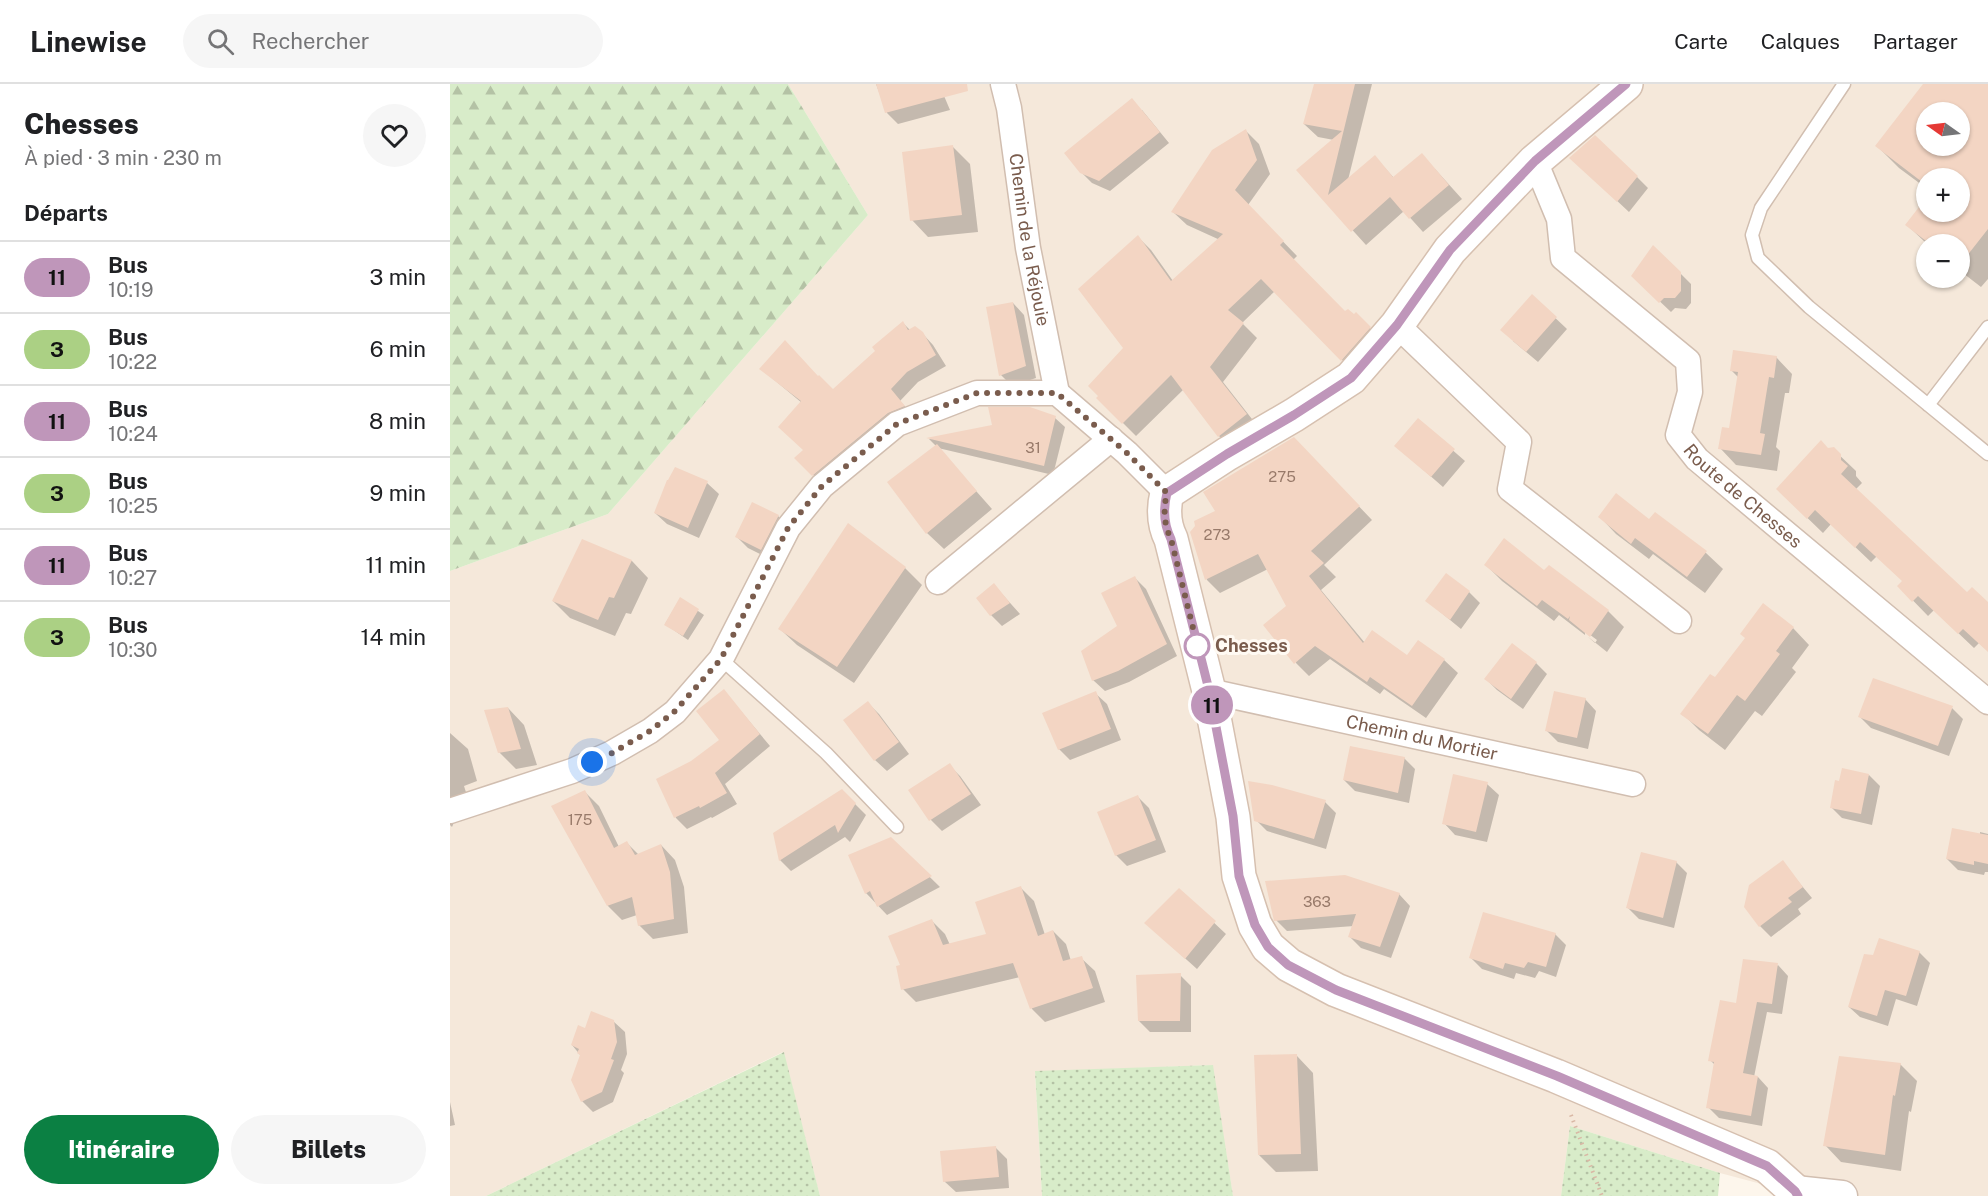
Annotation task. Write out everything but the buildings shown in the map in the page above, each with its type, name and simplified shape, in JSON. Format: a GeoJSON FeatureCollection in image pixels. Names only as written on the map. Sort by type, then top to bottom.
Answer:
{"type":"FeatureCollection","features":[{"type":"Feature","properties":{"kind":"main road"},"geometry":{"type":"LineString","coordinates":[[1626,84],[1535,161],[1450,250],[1397,325],[1351,378],[1167,493],[1164,504],[1166,528],[1171,539],[1209,690],[1233,816],[1239,876],[1255,925],[1268,947],[1288,965],[1336,990],[1557,1076],[1767,1166],[1796,1193]]}},
{"type":"Feature","properties":{"kind":"street","name":"Chemin de la Réjouie"},"geometry":{"type":"LineString","coordinates":[[1003,84],[1009,108],[1028,248],[1057,393]]}},
{"type":"Feature","properties":{"kind":"street","name":"Route de Chesses"},"geometry":{"type":"LineString","coordinates":[[1535,161],[1559,219],[1563,258],[1688,361],[1690,392],[1678,435],[1697,459],[1988,702]]}},
{"type":"Feature","properties":{"kind":"street"},"geometry":{"type":"LineString","coordinates":[[1397,325],[1519,442],[1510,489],[1679,621]]}},
{"type":"Feature","properties":{"kind":"street"},"geometry":{"type":"LineString","coordinates":[[450,811],[572,771],[612,753],[650,731],[675,711],[721,659],[788,528],[822,486],[897,424],[977,393],[1057,393],[1111,439],[1167,493]]}},
{"type":"Feature","properties":{"kind":"street"},"geometry":{"type":"LineString","coordinates":[[938,582],[1111,439]]}},
{"type":"Feature","properties":{"kind":"street","name":"Chemin du Mortier"},"geometry":{"type":"LineString","coordinates":[[1209,690],[1633,784]]}},
{"type":"Feature","properties":{"kind":"street"},"geometry":{"type":"LineString","coordinates":[[1796,1193],[1842,1196]]}},
{"type":"Feature","properties":{"kind":"lane"},"geometry":{"type":"LineString","coordinates":[[1844,84],[1761,208],[1752,236],[1758,258],[1809,307],[1988,454]]}},
{"type":"Feature","properties":{"kind":"lane"},"geometry":{"type":"LineString","coordinates":[[1928,405],[1988,327]]}},
{"type":"Feature","properties":{"kind":"lane"},"geometry":{"type":"LineString","coordinates":[[721,659],[826,753],[897,827]]}},
{"type":"Feature","properties":{"kind":"path"},"geometry":{"type":"LineString","coordinates":[[1557,1076],[1602,1196]]}},
{"type":"Feature","properties":{"kind":"shaded area"},"geometry":{"type":"Polygon","coordinates":[[[788,84],[1988,84],[1988,1196],[1806,1196],[1720,1173],[1570,1126],[1561,1196],[1233,1196],[1212,1065],[1035,1072],[1042,1196],[820,1196],[783,1052],[486,1196],[450,1196],[450,571],[608,514],[868,215],[788,84]]]}},
{"type":"Feature","properties":{"kind":"green space"},"geometry":{"type":"Polygon","coordinates":[[[450,84],[788,84],[868,215],[608,514],[450,571],[450,84]]]}},
{"type":"Feature","properties":{"kind":"green space"},"geometry":{"type":"Polygon","coordinates":[[[784,1052],[820,1196],[486,1196],[784,1052]]]}},
{"type":"Feature","properties":{"kind":"green space"},"geometry":{"type":"Polygon","coordinates":[[[1213,1065],[1233,1196],[1042,1196],[1035,1071],[1213,1065]]]}},
{"type":"Feature","properties":{"kind":"green space"},"geometry":{"type":"Polygon","coordinates":[[[1570,1126],[1720,1173],[1718,1196],[1561,1196],[1570,1126]]]}},
{"type":"Feature","properties":{"kind":"bus line","name":"11"},"geometry":{"type":"LineString","coordinates":[[1626,84],[1535,161],[1450,250],[1397,325],[1351,378],[1167,493],[1164,504],[1166,528],[1171,539],[1209,690],[1233,816],[1239,876],[1255,925],[1268,947],[1288,965],[1336,990],[1557,1076],[1767,1166],[1798,1196]]}},
{"type":"Feature","properties":{"kind":"place","name":"Chesses"},"geometry":{"type":"Point","coordinates":[1197,646]}},
{"type":"Feature","properties":{"kind":"route"},"geometry":{"type":"LineString","coordinates":[[592,762],[650,731],[675,711],[721,659],[788,528],[822,486],[897,424],[977,393],[1057,393],[1127,453],[1167,493],[1164,504],[1166,528],[1171,539],[1199,652],[1197,646]]}}]}
